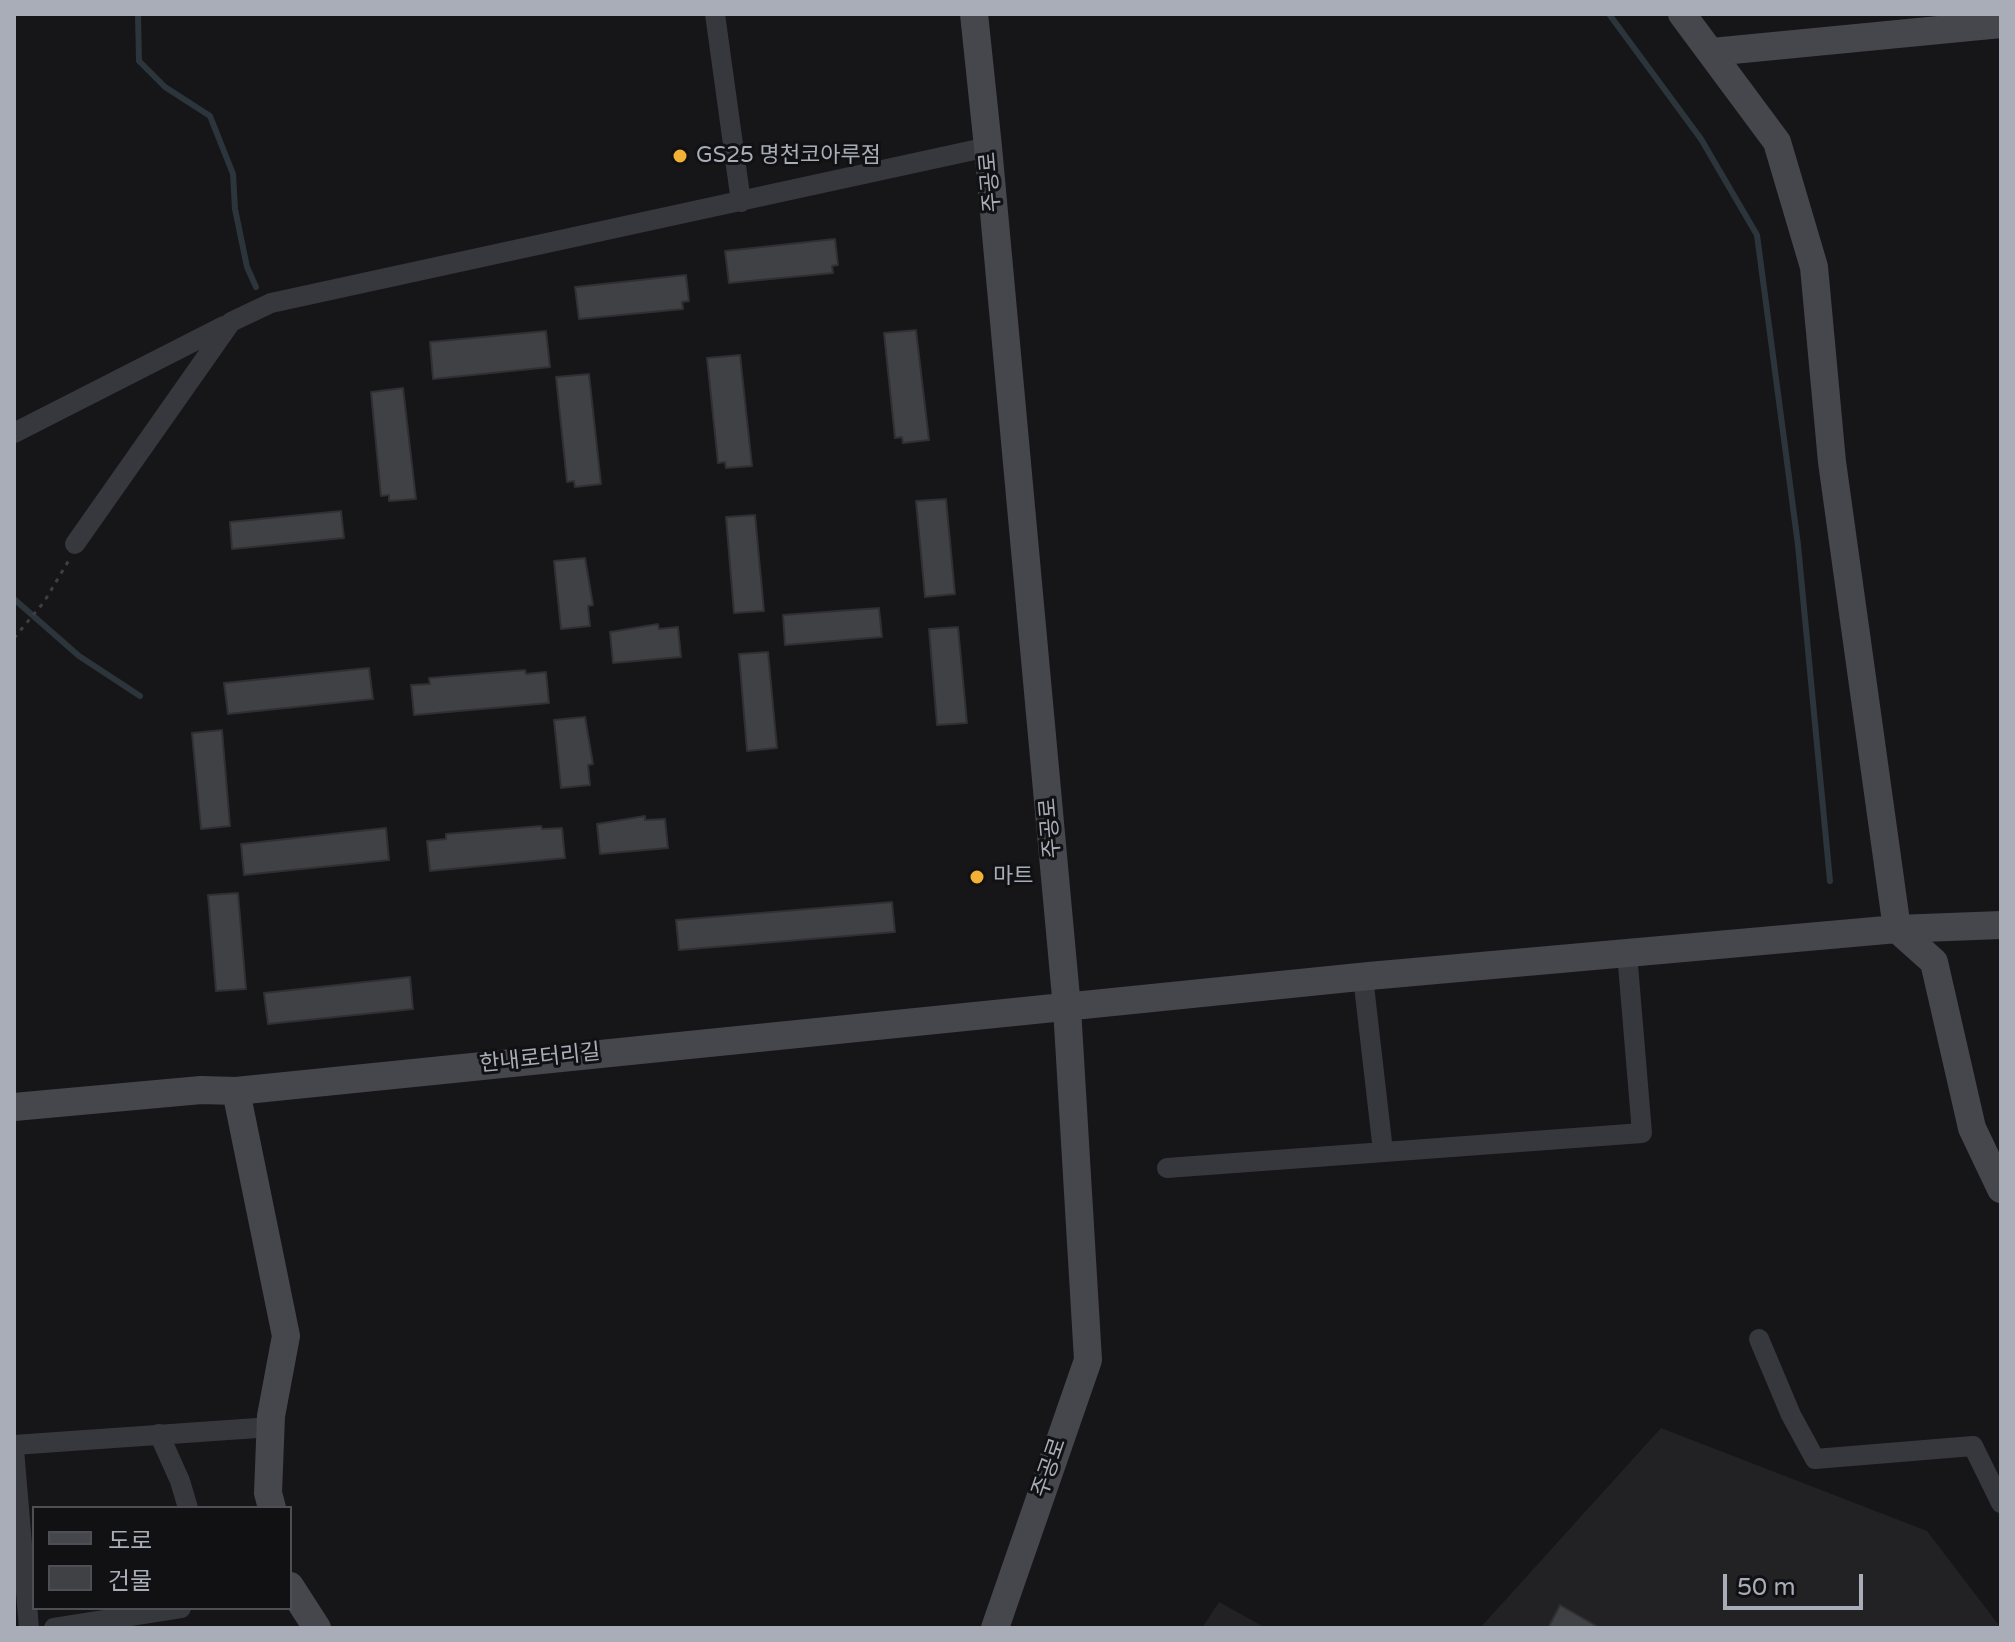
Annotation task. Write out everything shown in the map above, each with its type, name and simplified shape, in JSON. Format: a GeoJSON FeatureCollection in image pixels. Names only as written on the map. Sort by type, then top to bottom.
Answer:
{"type":"FeatureCollection","features":[{"type":"Feature","properties":{"kind":"street"},"geometry":{"type":"LineString","coordinates":[[715,14],[741,202]]}},
{"type":"Feature","properties":{"kind":"street","name":"주공로"},"geometry":{"type":"LineString","coordinates":[[974,14],[1067,1008],[1088,1360],[995,1628]]}},
{"type":"Feature","properties":{"kind":"street"},"geometry":{"type":"LineString","coordinates":[[1682,14],[1777,142],[1814,267],[1832,462],[1897,929],[1934,962],[1972,1128],[2001,1189]]}},
{"type":"Feature","properties":{"kind":"street"},"geometry":{"type":"LineString","coordinates":[[1712,52],[2001,24]]}},
{"type":"Feature","properties":{"kind":"street"},"geometry":{"type":"LineString","coordinates":[[14,433],[271,303],[988,147]]}},
{"type":"Feature","properties":{"kind":"street"},"geometry":{"type":"LineString","coordinates":[[75,544],[231,322]]}},
{"type":"Feature","properties":{"kind":"street","name":"한내로터리길"},"geometry":{"type":"LineString","coordinates":[[14,1107],[201,1090],[236,1091],[1363,977],[1897,929],[2001,925]]}},
{"type":"Feature","properties":{"kind":"street"},"geometry":{"type":"LineString","coordinates":[[1167,1168],[1642,1133],[1627,953]]}},
{"type":"Feature","properties":{"kind":"street"},"geometry":{"type":"LineString","coordinates":[[1363,977],[1383,1151]]}},
{"type":"Feature","properties":{"kind":"street"},"geometry":{"type":"LineString","coordinates":[[236,1091],[286,1336],[271,1427],[270,1500]]}},
{"type":"Feature","properties":{"kind":"street"},"geometry":{"type":"LineString","coordinates":[[1759,1339],[1791,1415],[1815,1459],[1973,1446],[2001,1503]]}},
{"type":"Feature","properties":{"kind":"street"},"geometry":{"type":"LineString","coordinates":[[29,1628],[14,1447],[271,1427]]}},
{"type":"Feature","properties":{"kind":"street"},"geometry":{"type":"LineString","coordinates":[[159,1434],[187,1506]]}},
{"type":"Feature","properties":{"kind":"street"},"geometry":{"type":"LineString","coordinates":[[292,1593],[317,1628]]}},
{"type":"Feature","properties":{"kind":"street"},"geometry":{"type":"LineString","coordinates":[[54,1628],[168,1610]]}},
{"type":"Feature","properties":{"kind":"path"},"geometry":{"type":"LineString","coordinates":[[14,638],[68,566],[75,544]]}},
{"type":"Feature","properties":{"kind":"shaded area"},"geometry":{"type":"Polygon","coordinates":[[[1661,1428],[1927,1531],[2001,1628],[1480,1628],[1661,1428]]]}},
{"type":"Feature","properties":{"kind":"shaded area"},"geometry":{"type":"Polygon","coordinates":[[[1219,1602],[1266,1628],[1202,1628],[1219,1602]]]}},
{"type":"Feature","properties":{"kind":"building"},"geometry":{"type":"Polygon","coordinates":[[[835,239],[838,265],[832,266],[833,273],[729,283],[725,251],[835,239]]]}},
{"type":"Feature","properties":{"kind":"building"},"geometry":{"type":"Polygon","coordinates":[[[686,275],[689,301],[682,302],[683,309],[579,319],[575,287],[686,275]]]}},
{"type":"Feature","properties":{"kind":"building"},"geometry":{"type":"Polygon","coordinates":[[[916,330],[929,440],[903,443],[902,437],[895,438],[884,333],[916,330]]]}},
{"type":"Feature","properties":{"kind":"building"},"geometry":{"type":"Polygon","coordinates":[[[546,331],[550,367],[433,379],[430,342],[546,331]]]}},
{"type":"Feature","properties":{"kind":"building"},"geometry":{"type":"Polygon","coordinates":[[[740,355],[752,466],[726,468],[725,462],[718,463],[707,358],[740,355]]]}},
{"type":"Feature","properties":{"kind":"building"},"geometry":{"type":"Polygon","coordinates":[[[589,374],[601,484],[575,487],[574,481],[567,482],[556,377],[589,374]]]}},
{"type":"Feature","properties":{"kind":"building"},"geometry":{"type":"Polygon","coordinates":[[[403,388],[416,499],[389,501],[389,495],[381,496],[371,392],[403,388]]]}},
{"type":"Feature","properties":{"kind":"building"},"geometry":{"type":"Polygon","coordinates":[[[946,499],[955,594],[925,597],[916,501],[946,499]]]}},
{"type":"Feature","properties":{"kind":"building"},"geometry":{"type":"Polygon","coordinates":[[[341,511],[344,538],[232,549],[230,522],[341,511]]]}},
{"type":"Feature","properties":{"kind":"building"},"geometry":{"type":"Polygon","coordinates":[[[755,515],[764,611],[734,613],[726,517],[755,515]]]}},
{"type":"Feature","properties":{"kind":"building"},"geometry":{"type":"Polygon","coordinates":[[[585,558],[593,605],[588,606],[590,626],[561,629],[554,561],[585,558]]]}},
{"type":"Feature","properties":{"kind":"building"},"geometry":{"type":"Polygon","coordinates":[[[879,608],[882,637],[785,645],[783,615],[879,608]]]}},
{"type":"Feature","properties":{"kind":"building"},"geometry":{"type":"Polygon","coordinates":[[[658,624],[659,629],[678,627],[681,657],[613,663],[610,632],[658,624]]]}},
{"type":"Feature","properties":{"kind":"building"},"geometry":{"type":"Polygon","coordinates":[[[958,627],[967,723],[937,725],[929,629],[958,627]]]}},
{"type":"Feature","properties":{"kind":"building"},"geometry":{"type":"Polygon","coordinates":[[[768,652],[777,748],[747,751],[739,654],[768,652]]]}},
{"type":"Feature","properties":{"kind":"building"},"geometry":{"type":"Polygon","coordinates":[[[369,668],[373,699],[228,714],[224,683],[369,668]]]}},
{"type":"Feature","properties":{"kind":"building"},"geometry":{"type":"Polygon","coordinates":[[[525,670],[526,674],[546,672],[549,703],[414,715],[411,685],[430,684],[429,678],[525,670]]]}},
{"type":"Feature","properties":{"kind":"building"},"geometry":{"type":"Polygon","coordinates":[[[585,717],[593,764],[588,765],[590,785],[561,788],[554,720],[585,717]]]}},
{"type":"Feature","properties":{"kind":"building"},"geometry":{"type":"Polygon","coordinates":[[[222,730],[230,826],[201,829],[192,733],[222,730]]]}},
{"type":"Feature","properties":{"kind":"building"},"geometry":{"type":"Polygon","coordinates":[[[645,816],[645,820],[665,819],[668,848],[600,854],[597,824],[645,816]]]}},
{"type":"Feature","properties":{"kind":"building"},"geometry":{"type":"Polygon","coordinates":[[[541,826],[542,829],[562,828],[565,858],[430,871],[427,841],[446,839],[446,834],[541,826]]]}},
{"type":"Feature","properties":{"kind":"building"},"geometry":{"type":"Polygon","coordinates":[[[386,828],[389,860],[244,875],[241,844],[386,828]]]}},
{"type":"Feature","properties":{"kind":"building"},"geometry":{"type":"Polygon","coordinates":[[[238,893],[246,989],[216,991],[208,895],[238,893]]]}},
{"type":"Feature","properties":{"kind":"building"},"geometry":{"type":"Polygon","coordinates":[[[892,902],[895,932],[679,950],[676,920],[892,902]]]}},
{"type":"Feature","properties":{"kind":"building"},"geometry":{"type":"Polygon","coordinates":[[[410,977],[413,1009],[268,1024],[264,993],[410,977]]]}},
{"type":"Feature","properties":{"kind":"building"},"geometry":{"type":"Polygon","coordinates":[[[1560,1605],[1600,1628],[1548,1628],[1560,1605]]]}},
{"type":"Feature","properties":{"kind":"waterway"},"geometry":{"type":"LineString","coordinates":[[138,14],[139,61],[165,87],[210,116],[233,174],[235,209],[247,267],[256,287]]}},
{"type":"Feature","properties":{"kind":"waterway"},"geometry":{"type":"LineString","coordinates":[[1609,14],[1701,139],[1757,235],[1798,545],[1830,881]]}},
{"type":"Feature","properties":{"kind":"waterway"},"geometry":{"type":"LineString","coordinates":[[14,599],[79,656],[140,696]]}},
{"type":"Feature","properties":{"kind":"place","name":"GS25 명천코아루점"},"geometry":{"type":"Point","coordinates":[680,156]}},
{"type":"Feature","properties":{"kind":"place","name":"마트"},"geometry":{"type":"Point","coordinates":[977,877]}}]}
